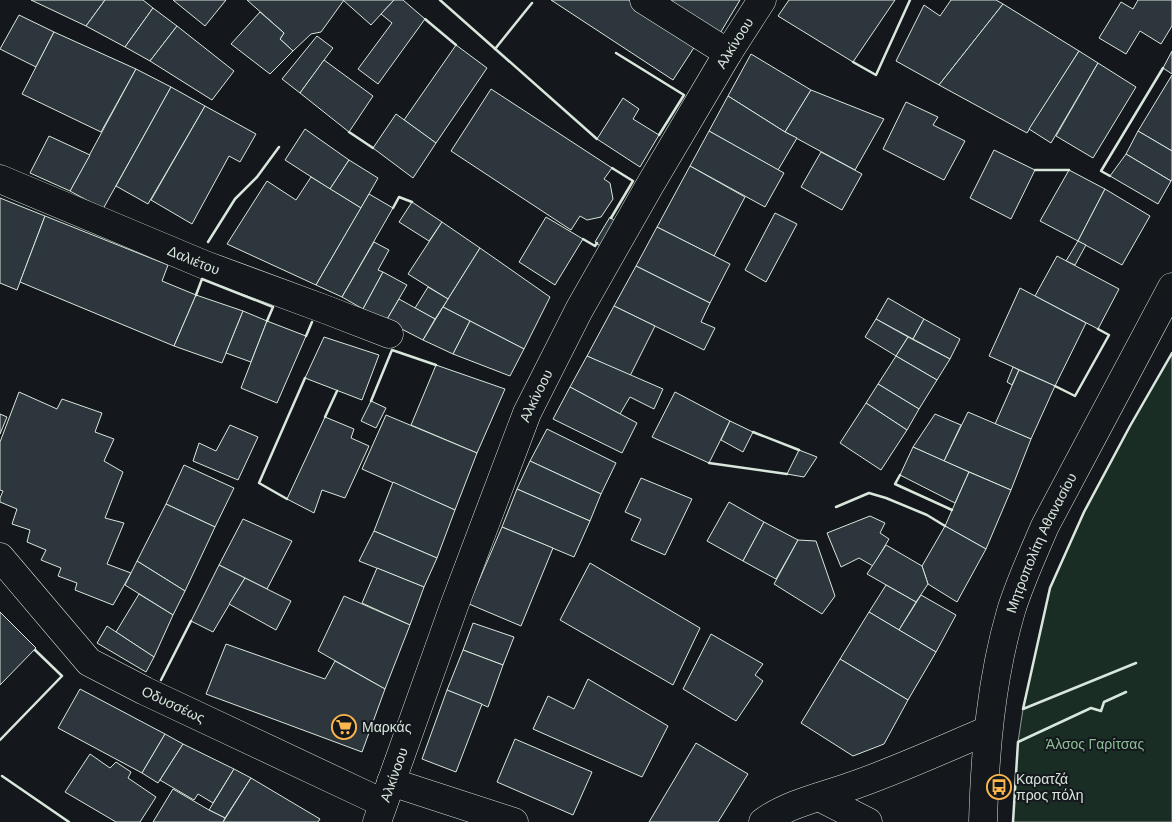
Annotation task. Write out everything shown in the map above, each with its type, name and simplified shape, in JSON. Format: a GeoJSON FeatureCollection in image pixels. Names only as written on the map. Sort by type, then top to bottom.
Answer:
{"type":"FeatureCollection","features":[{"type":"Feature","properties":{"kind":"street"},"geometry":{"type":"LineString","coordinates":[[644,0],[728,53]]}},
{"type":"Feature","properties":{"kind":"street","name":"Αλκίνοου"},"geometry":{"type":"LineString","coordinates":[[384,802],[454,606],[527,413],[579,310],[650,185],[728,53],[762,0]]}},
{"type":"Feature","properties":{"kind":"street","name":"Δαλιέτου"},"geometry":{"type":"LineString","coordinates":[[0,179],[205,265],[389,334]]}},
{"type":"Feature","properties":{"kind":"street","name":"Μητροπολίτη Αθανασίου"},"geometry":{"type":"LineString","coordinates":[[984,822],[984,774],[988,730],[1000,655],[1012,610],[1028,565],[1045,526],[1172,287]]}},
{"type":"Feature","properties":{"kind":"street","name":"Οδυσσέως"},"geometry":{"type":"LineString","coordinates":[[0,556],[90,662],[144,692],[384,802],[514,822]]}},
{"type":"Feature","properties":{"kind":"street"},"geometry":{"type":"LineString","coordinates":[[763,822],[784,810],[910,764],[988,730]]}},
{"type":"Feature","properties":{"kind":"street"},"geometry":{"type":"LineString","coordinates":[[819,797],[868,822]]}},
{"type":"Feature","properties":{"kind":"green space","name":"Άλσος Γαρίτσας"},"geometry":{"type":"Polygon","coordinates":[[[1172,353],[1172,822],[1013,822],[1018,742],[1023,709],[1050,588],[1084,512],[1172,353]]]}},
{"type":"Feature","properties":{"kind":"building"},"geometry":{"type":"Polygon","coordinates":[[[31,0],[105,0],[86,26],[31,0]]]}},
{"type":"Feature","properties":{"kind":"building"},"geometry":{"type":"Polygon","coordinates":[[[105,0],[143,0],[153,8],[125,47],[86,26],[105,0]]]}},
{"type":"Feature","properties":{"kind":"building"},"geometry":{"type":"Polygon","coordinates":[[[173,0],[226,0],[205,26],[173,0]]]}},
{"type":"Feature","properties":{"kind":"building"},"geometry":{"type":"Polygon","coordinates":[[[247,0],[344,0],[321,32],[311,34],[293,51],[280,39],[284,33],[247,0]]]}},
{"type":"Feature","properties":{"kind":"building"},"geometry":{"type":"Polygon","coordinates":[[[343,0],[394,0],[371,25],[343,0]]]}},
{"type":"Feature","properties":{"kind":"building"},"geometry":{"type":"Polygon","coordinates":[[[394,0],[403,0],[425,19],[378,84],[358,69],[392,23],[381,14],[394,0]]]}},
{"type":"Feature","properties":{"kind":"building"},"geometry":{"type":"Polygon","coordinates":[[[551,0],[629,0],[697,43],[673,80],[551,0]]]}},
{"type":"Feature","properties":{"kind":"building"},"geometry":{"type":"Polygon","coordinates":[[[672,0],[740,0],[719,35],[669,5],[672,0]]]}},
{"type":"Feature","properties":{"kind":"building"},"geometry":{"type":"Polygon","coordinates":[[[789,0],[895,0],[853,62],[778,16],[789,0]]]}},
{"type":"Feature","properties":{"kind":"building"},"geometry":{"type":"Polygon","coordinates":[[[951,0],[996,0],[1003,4],[939,85],[896,61],[924,5],[940,16],[951,0]]]}},
{"type":"Feature","properties":{"kind":"building"},"geometry":{"type":"Polygon","coordinates":[[[1138,0],[1172,0],[1172,26],[1161,44],[1140,31],[1126,54],[1099,38],[1121,2],[1133,9],[1138,0]]]}},
{"type":"Feature","properties":{"kind":"building"},"geometry":{"type":"Polygon","coordinates":[[[1003,4],[1079,51],[1027,133],[939,85],[1003,4]]]}},
{"type":"Feature","properties":{"kind":"building"},"geometry":{"type":"Polygon","coordinates":[[[153,8],[177,26],[150,61],[125,47],[153,8]]]}},
{"type":"Feature","properties":{"kind":"building"},"geometry":{"type":"Polygon","coordinates":[[[260,12],[284,33],[280,39],[293,51],[270,74],[231,44],[260,12]]]}},
{"type":"Feature","properties":{"kind":"building"},"geometry":{"type":"Polygon","coordinates":[[[19,15],[54,32],[36,67],[0,49],[19,15]]]}},
{"type":"Feature","properties":{"kind":"building"},"geometry":{"type":"Polygon","coordinates":[[[177,26],[234,71],[212,100],[150,61],[177,26]]]}},
{"type":"Feature","properties":{"kind":"building"},"geometry":{"type":"Polygon","coordinates":[[[54,32],[136,69],[101,132],[22,94],[54,32]]]}},
{"type":"Feature","properties":{"kind":"building"},"geometry":{"type":"Polygon","coordinates":[[[317,36],[333,48],[300,93],[282,79],[317,36]]]}},
{"type":"Feature","properties":{"kind":"building"},"geometry":{"type":"Polygon","coordinates":[[[456,45],[487,68],[436,143],[404,120],[456,45]]]}},
{"type":"Feature","properties":{"kind":"building"},"geometry":{"type":"Polygon","coordinates":[[[1079,51],[1098,63],[1051,143],[1029,129],[1079,51]]]}},
{"type":"Feature","properties":{"kind":"building"},"geometry":{"type":"Polygon","coordinates":[[[1172,51],[1172,74],[1163,68],[1172,51]]]}},
{"type":"Feature","properties":{"kind":"building"},"geometry":{"type":"Polygon","coordinates":[[[751,54],[811,90],[785,132],[728,96],[751,54]]]}},
{"type":"Feature","properties":{"kind":"building"},"geometry":{"type":"Polygon","coordinates":[[[324,60],[373,96],[349,132],[300,93],[324,60]]]}},
{"type":"Feature","properties":{"kind":"building"},"geometry":{"type":"Polygon","coordinates":[[[1098,63],[1136,87],[1093,158],[1056,136],[1098,63]]]}},
{"type":"Feature","properties":{"kind":"building"},"geometry":{"type":"Polygon","coordinates":[[[136,69],[171,87],[103,209],[70,191],[136,69]]]}},
{"type":"Feature","properties":{"kind":"building"},"geometry":{"type":"Polygon","coordinates":[[[1172,75],[1172,151],[1138,131],[1172,75]]]}},
{"type":"Feature","properties":{"kind":"building"},"geometry":{"type":"Polygon","coordinates":[[[171,87],[205,106],[148,204],[116,186],[171,87]]]}},
{"type":"Feature","properties":{"kind":"building"},"geometry":{"type":"Polygon","coordinates":[[[491,89],[612,168],[604,179],[610,183],[613,199],[601,217],[587,220],[580,216],[571,230],[451,151],[491,89]]]}},
{"type":"Feature","properties":{"kind":"building"},"geometry":{"type":"Polygon","coordinates":[[[811,90],[884,119],[855,170],[785,132],[811,90]]]}},
{"type":"Feature","properties":{"kind":"building"},"geometry":{"type":"Polygon","coordinates":[[[728,96],[797,138],[778,170],[709,131],[728,96]]]}},
{"type":"Feature","properties":{"kind":"building"},"geometry":{"type":"Polygon","coordinates":[[[623,98],[639,109],[633,119],[659,135],[640,167],[597,139],[623,98]]]}},
{"type":"Feature","properties":{"kind":"building"},"geometry":{"type":"Polygon","coordinates":[[[906,102],[938,117],[933,125],[965,141],[944,180],[883,149],[906,102]]]}},
{"type":"Feature","properties":{"kind":"building"},"geometry":{"type":"Polygon","coordinates":[[[205,106],[256,134],[240,162],[229,156],[192,224],[151,200],[205,106]]]}},
{"type":"Feature","properties":{"kind":"building"},"geometry":{"type":"Polygon","coordinates":[[[396,114],[436,143],[413,178],[373,148],[396,114]]]}},
{"type":"Feature","properties":{"kind":"building"},"geometry":{"type":"Polygon","coordinates":[[[305,129],[349,160],[330,189],[285,160],[305,129]]]}},
{"type":"Feature","properties":{"kind":"building"},"geometry":{"type":"Polygon","coordinates":[[[709,131],[784,173],[765,207],[690,166],[709,131]]]}},
{"type":"Feature","properties":{"kind":"building"},"geometry":{"type":"Polygon","coordinates":[[[1138,131],[1172,151],[1171,181],[1126,154],[1138,131]]]}},
{"type":"Feature","properties":{"kind":"building"},"geometry":{"type":"Polygon","coordinates":[[[49,136],[90,155],[70,191],[30,173],[49,136]]]}},
{"type":"Feature","properties":{"kind":"building"},"geometry":{"type":"Polygon","coordinates":[[[994,150],[1035,170],[1011,219],[970,198],[994,150]]]}},
{"type":"Feature","properties":{"kind":"building"},"geometry":{"type":"Polygon","coordinates":[[[821,152],[862,174],[842,210],[801,187],[821,152]]]}},
{"type":"Feature","properties":{"kind":"building"},"geometry":{"type":"Polygon","coordinates":[[[1126,154],[1171,181],[1158,204],[1110,176],[1126,154]]]}},
{"type":"Feature","properties":{"kind":"building"},"geometry":{"type":"Polygon","coordinates":[[[349,160],[378,178],[361,208],[330,189],[349,160]]]}},
{"type":"Feature","properties":{"kind":"building"},"geometry":{"type":"Polygon","coordinates":[[[690,166],[745,197],[714,256],[657,227],[690,166]]]}},
{"type":"Feature","properties":{"kind":"building"},"geometry":{"type":"Polygon","coordinates":[[[1069,170],[1105,189],[1078,241],[1040,221],[1069,170]]]}},
{"type":"Feature","properties":{"kind":"building"},"geometry":{"type":"Polygon","coordinates":[[[311,177],[361,208],[316,285],[227,244],[267,181],[296,200],[311,177]]]}},
{"type":"Feature","properties":{"kind":"building"},"geometry":{"type":"Polygon","coordinates":[[[1105,189],[1150,216],[1122,265],[1078,241],[1105,189]]]}},
{"type":"Feature","properties":{"kind":"building"},"geometry":{"type":"Polygon","coordinates":[[[369,194],[393,208],[342,297],[316,285],[369,194]]]}},
{"type":"Feature","properties":{"kind":"building"},"geometry":{"type":"Polygon","coordinates":[[[0,198],[45,216],[17,290],[0,283],[0,198]]]}},
{"type":"Feature","properties":{"kind":"building"},"geometry":{"type":"Polygon","coordinates":[[[412,202],[442,222],[429,241],[399,222],[412,202]]]}},
{"type":"Feature","properties":{"kind":"building"},"geometry":{"type":"Polygon","coordinates":[[[775,213],[797,224],[766,282],[745,270],[775,213]]]}},
{"type":"Feature","properties":{"kind":"building"},"geometry":{"type":"Polygon","coordinates":[[[45,216],[168,265],[162,281],[196,295],[174,346],[20,282],[45,216]]]}},
{"type":"Feature","properties":{"kind":"building"},"geometry":{"type":"Polygon","coordinates":[[[546,217],[583,239],[555,285],[519,262],[546,217]]]}},
{"type":"Feature","properties":{"kind":"building"},"geometry":{"type":"Polygon","coordinates":[[[610,217],[615,221],[600,246],[595,242],[610,217]]]}},
{"type":"Feature","properties":{"kind":"building"},"geometry":{"type":"Polygon","coordinates":[[[442,222],[480,248],[448,299],[408,274],[442,222]]]}},
{"type":"Feature","properties":{"kind":"building"},"geometry":{"type":"Polygon","coordinates":[[[657,227],[730,264],[710,303],[636,266],[657,227]]]}},
{"type":"Feature","properties":{"kind":"building"},"geometry":{"type":"Polygon","coordinates":[[[1078,241],[1086,245],[1075,265],[1066,261],[1078,241]]]}},
{"type":"Feature","properties":{"kind":"building"},"geometry":{"type":"Polygon","coordinates":[[[374,242],[389,250],[378,270],[383,272],[363,309],[342,297],[374,242]]]}},
{"type":"Feature","properties":{"kind":"building"},"geometry":{"type":"Polygon","coordinates":[[[480,248],[550,297],[524,349],[443,307],[480,248]]]}},
{"type":"Feature","properties":{"kind":"building"},"geometry":{"type":"Polygon","coordinates":[[[1057,256],[1119,289],[1098,329],[1035,296],[1057,256]]]}},
{"type":"Feature","properties":{"kind":"building"},"geometry":{"type":"Polygon","coordinates":[[[636,266],[710,303],[701,322],[715,328],[704,350],[614,306],[636,266]]]}},
{"type":"Feature","properties":{"kind":"building"},"geometry":{"type":"Polygon","coordinates":[[[383,272],[407,285],[386,321],[363,309],[383,272]]]}},
{"type":"Feature","properties":{"kind":"building"},"geometry":{"type":"Polygon","coordinates":[[[428,287],[448,299],[435,319],[415,308],[428,287]]]}},
{"type":"Feature","properties":{"kind":"building"},"geometry":{"type":"Polygon","coordinates":[[[1020,288],[1086,323],[1055,386],[989,356],[1020,288]]]}},
{"type":"Feature","properties":{"kind":"building"},"geometry":{"type":"Polygon","coordinates":[[[196,295],[243,311],[222,363],[174,346],[196,295]]]}},
{"type":"Feature","properties":{"kind":"building"},"geometry":{"type":"Polygon","coordinates":[[[888,298],[924,319],[913,339],[876,319],[888,298]]]}},
{"type":"Feature","properties":{"kind":"building"},"geometry":{"type":"Polygon","coordinates":[[[399,299],[435,319],[423,340],[386,321],[399,299]]]}},
{"type":"Feature","properties":{"kind":"building"},"geometry":{"type":"Polygon","coordinates":[[[614,306],[655,326],[630,376],[587,356],[614,306]]]}},
{"type":"Feature","properties":{"kind":"building"},"geometry":{"type":"Polygon","coordinates":[[[443,307],[470,321],[453,354],[423,340],[443,307]]]}},
{"type":"Feature","properties":{"kind":"building"},"geometry":{"type":"Polygon","coordinates":[[[243,311],[267,321],[251,362],[226,353],[243,311]]]}},
{"type":"Feature","properties":{"kind":"building"},"geometry":{"type":"Polygon","coordinates":[[[876,319],[908,337],[896,356],[865,337],[876,319]]]}},
{"type":"Feature","properties":{"kind":"building"},"geometry":{"type":"Polygon","coordinates":[[[924,319],[960,339],[950,359],[913,339],[924,319]]]}},
{"type":"Feature","properties":{"kind":"building"},"geometry":{"type":"Polygon","coordinates":[[[267,321],[306,336],[277,403],[241,388],[267,321]]]}},
{"type":"Feature","properties":{"kind":"building"},"geometry":{"type":"Polygon","coordinates":[[[470,321],[524,349],[510,376],[453,354],[470,321]]]}},
{"type":"Feature","properties":{"kind":"building"},"geometry":{"type":"Polygon","coordinates":[[[324,337],[379,355],[362,400],[305,378],[324,337]]]}},
{"type":"Feature","properties":{"kind":"building"},"geometry":{"type":"Polygon","coordinates":[[[908,337],[950,359],[937,380],[896,356],[908,337]]]}},
{"type":"Feature","properties":{"kind":"building"},"geometry":{"type":"Polygon","coordinates":[[[587,356],[663,389],[654,409],[630,397],[620,414],[570,387],[587,356]]]}},
{"type":"Feature","properties":{"kind":"building"},"geometry":{"type":"Polygon","coordinates":[[[896,356],[937,380],[919,409],[878,384],[896,356]]]}},
{"type":"Feature","properties":{"kind":"building"},"geometry":{"type":"Polygon","coordinates":[[[436,365],[505,389],[477,453],[411,425],[436,365]]]}},
{"type":"Feature","properties":{"kind":"building"},"geometry":{"type":"Polygon","coordinates":[[[1013,367],[1019,370],[1012,385],[1007,382],[1013,367]]]}},
{"type":"Feature","properties":{"kind":"building"},"geometry":{"type":"Polygon","coordinates":[[[1019,370],[1055,386],[1031,439],[995,424],[1019,370]]]}},
{"type":"Feature","properties":{"kind":"building"},"geometry":{"type":"Polygon","coordinates":[[[878,384],[919,409],[907,430],[866,403],[878,384]]]}},
{"type":"Feature","properties":{"kind":"building"},"geometry":{"type":"Polygon","coordinates":[[[570,387],[637,423],[622,453],[553,419],[570,387]]]}},
{"type":"Feature","properties":{"kind":"building"},"geometry":{"type":"Polygon","coordinates":[[[19,392],[57,409],[62,399],[102,413],[95,432],[114,439],[104,461],[123,472],[105,518],[124,523],[107,564],[131,573],[113,605],[75,590],[77,583],[58,576],[61,568],[41,560],[46,550],[27,542],[30,530],[12,524],[17,509],[0,502],[3,491],[0,490],[0,442],[19,392]]]}},
{"type":"Feature","properties":{"kind":"building"},"geometry":{"type":"Polygon","coordinates":[[[675,392],[730,421],[709,463],[652,437],[675,392]]]}},
{"type":"Feature","properties":{"kind":"building"},"geometry":{"type":"Polygon","coordinates":[[[371,401],[386,408],[376,428],[361,421],[371,401]]]}},
{"type":"Feature","properties":{"kind":"building"},"geometry":{"type":"Polygon","coordinates":[[[866,403],[907,430],[881,470],[840,443],[866,403]]]}},
{"type":"Feature","properties":{"kind":"building"},"geometry":{"type":"Polygon","coordinates":[[[968,412],[1031,439],[1011,490],[944,461],[968,412]]]}},
{"type":"Feature","properties":{"kind":"building"},"geometry":{"type":"Polygon","coordinates":[[[0,414],[7,417],[0,434],[0,414]]]}},
{"type":"Feature","properties":{"kind":"building"},"geometry":{"type":"Polygon","coordinates":[[[935,414],[961,425],[944,461],[913,447],[935,414]]]}},
{"type":"Feature","properties":{"kind":"building"},"geometry":{"type":"Polygon","coordinates":[[[386,415],[477,453],[455,510],[362,469],[386,415]]]}},
{"type":"Feature","properties":{"kind":"building"},"geometry":{"type":"Polygon","coordinates":[[[325,417],[354,429],[351,438],[369,446],[345,498],[322,490],[314,513],[287,499],[325,417]]]}},
{"type":"Feature","properties":{"kind":"building"},"geometry":{"type":"Polygon","coordinates":[[[730,421],[753,432],[743,452],[721,440],[730,421]]]}},
{"type":"Feature","properties":{"kind":"building"},"geometry":{"type":"Polygon","coordinates":[[[230,425],[258,437],[238,480],[193,461],[199,443],[216,451],[230,425]]]}},
{"type":"Feature","properties":{"kind":"building"},"geometry":{"type":"Polygon","coordinates":[[[547,429],[616,463],[601,494],[530,461],[547,429]]]}},
{"type":"Feature","properties":{"kind":"building"},"geometry":{"type":"Polygon","coordinates":[[[913,447],[969,472],[955,503],[900,475],[913,447]]]}},
{"type":"Feature","properties":{"kind":"building"},"geometry":{"type":"Polygon","coordinates":[[[799,450],[817,457],[804,477],[787,474],[799,450]]]}},
{"type":"Feature","properties":{"kind":"building"},"geometry":{"type":"Polygon","coordinates":[[[530,461],[601,494],[590,521],[517,489],[530,461]]]}},
{"type":"Feature","properties":{"kind":"building"},"geometry":{"type":"Polygon","coordinates":[[[184,465],[234,488],[215,527],[166,504],[184,465]]]}},
{"type":"Feature","properties":{"kind":"building"},"geometry":{"type":"Polygon","coordinates":[[[969,472],[1011,490],[986,549],[945,526],[969,472]]]}},
{"type":"Feature","properties":{"kind":"building"},"geometry":{"type":"Polygon","coordinates":[[[641,478],[692,499],[665,555],[631,540],[641,519],[625,512],[641,478]]]}},
{"type":"Feature","properties":{"kind":"building"},"geometry":{"type":"Polygon","coordinates":[[[393,482],[455,510],[437,558],[374,531],[393,482]]]}},
{"type":"Feature","properties":{"kind":"building"},"geometry":{"type":"Polygon","coordinates":[[[517,489],[590,521],[574,557],[502,527],[517,489]]]}},
{"type":"Feature","properties":{"kind":"building"},"geometry":{"type":"Polygon","coordinates":[[[729,502],[764,522],[743,561],[707,541],[729,502]]]}},
{"type":"Feature","properties":{"kind":"building"},"geometry":{"type":"Polygon","coordinates":[[[166,504],[215,527],[185,591],[137,561],[166,504]]]}},
{"type":"Feature","properties":{"kind":"building"},"geometry":{"type":"Polygon","coordinates":[[[870,516],[885,523],[880,533],[889,539],[873,566],[859,558],[841,567],[827,533],[870,516]]]}},
{"type":"Feature","properties":{"kind":"building"},"geometry":{"type":"Polygon","coordinates":[[[243,519],[292,541],[267,589],[219,565],[243,519]]]}},
{"type":"Feature","properties":{"kind":"building"},"geometry":{"type":"Polygon","coordinates":[[[764,522],[798,540],[776,579],[743,561],[764,522]]]}},
{"type":"Feature","properties":{"kind":"building"},"geometry":{"type":"Polygon","coordinates":[[[945,526],[986,549],[957,602],[928,584],[922,566],[945,526]]]}},
{"type":"Feature","properties":{"kind":"building"},"geometry":{"type":"Polygon","coordinates":[[[502,527],[553,548],[521,626],[469,604],[502,527]]]}},
{"type":"Feature","properties":{"kind":"building"},"geometry":{"type":"Polygon","coordinates":[[[374,531],[437,558],[424,587],[359,561],[374,531]]]}},
{"type":"Feature","properties":{"kind":"building"},"geometry":{"type":"Polygon","coordinates":[[[798,540],[816,541],[835,596],[822,614],[774,584],[798,540]]]}},
{"type":"Feature","properties":{"kind":"building"},"geometry":{"type":"Polygon","coordinates":[[[886,545],[922,566],[928,584],[916,602],[867,574],[886,545]]]}},
{"type":"Feature","properties":{"kind":"building"},"geometry":{"type":"Polygon","coordinates":[[[137,561],[185,591],[173,615],[125,585],[137,561]]]}},
{"type":"Feature","properties":{"kind":"building"},"geometry":{"type":"Polygon","coordinates":[[[590,563],[700,628],[673,685],[560,620],[590,563]]]}},
{"type":"Feature","properties":{"kind":"building"},"geometry":{"type":"Polygon","coordinates":[[[219,565],[245,578],[213,632],[191,621],[219,565]]]}},
{"type":"Feature","properties":{"kind":"building"},"geometry":{"type":"Polygon","coordinates":[[[377,568],[424,587],[410,625],[362,603],[377,568]]]}},
{"type":"Feature","properties":{"kind":"building"},"geometry":{"type":"Polygon","coordinates":[[[245,578],[291,601],[276,630],[229,604],[245,578]]]}},
{"type":"Feature","properties":{"kind":"building"},"geometry":{"type":"Polygon","coordinates":[[[886,585],[916,602],[899,630],[869,612],[886,585]]]}},
{"type":"Feature","properties":{"kind":"building"},"geometry":{"type":"Polygon","coordinates":[[[139,594],[173,615],[154,657],[116,632],[139,594]]]}},
{"type":"Feature","properties":{"kind":"building"},"geometry":{"type":"Polygon","coordinates":[[[921,595],[956,615],[936,652],[899,630],[921,595]]]}},
{"type":"Feature","properties":{"kind":"building"},"geometry":{"type":"Polygon","coordinates":[[[344,596],[410,625],[385,689],[318,651],[344,596]]]}},
{"type":"Feature","properties":{"kind":"building"},"geometry":{"type":"Polygon","coordinates":[[[0,612],[36,648],[0,685],[0,612]]]}},
{"type":"Feature","properties":{"kind":"building"},"geometry":{"type":"Polygon","coordinates":[[[869,612],[936,652],[908,700],[840,659],[869,612]]]}},
{"type":"Feature","properties":{"kind":"building"},"geometry":{"type":"Polygon","coordinates":[[[473,623],[514,637],[503,665],[463,650],[473,623]]]}},
{"type":"Feature","properties":{"kind":"building"},"geometry":{"type":"Polygon","coordinates":[[[107,626],[154,657],[146,672],[97,643],[107,626]]]}},
{"type":"Feature","properties":{"kind":"building"},"geometry":{"type":"Polygon","coordinates":[[[711,634],[763,664],[755,675],[763,681],[736,721],[683,689],[711,634]]]}},
{"type":"Feature","properties":{"kind":"building"},"geometry":{"type":"Polygon","coordinates":[[[226,644],[325,679],[335,661],[385,689],[362,752],[206,694],[226,644]]]}},
{"type":"Feature","properties":{"kind":"building"},"geometry":{"type":"Polygon","coordinates":[[[463,650],[503,665],[488,707],[447,690],[463,650]]]}},
{"type":"Feature","properties":{"kind":"building"},"geometry":{"type":"Polygon","coordinates":[[[840,659],[908,700],[884,744],[853,756],[801,723],[840,659]]]}},
{"type":"Feature","properties":{"kind":"building"},"geometry":{"type":"Polygon","coordinates":[[[588,679],[668,726],[642,777],[533,729],[548,696],[574,709],[588,679]]]}},
{"type":"Feature","properties":{"kind":"building"},"geometry":{"type":"Polygon","coordinates":[[[80,689],[165,734],[142,773],[58,728],[80,689]]]}},
{"type":"Feature","properties":{"kind":"building"},"geometry":{"type":"Polygon","coordinates":[[[447,690],[482,704],[456,772],[422,759],[447,690]]]}},
{"type":"Feature","properties":{"kind":"building"},"geometry":{"type":"Polygon","coordinates":[[[165,734],[183,744],[158,783],[142,773],[165,734]]]}},
{"type":"Feature","properties":{"kind":"building"},"geometry":{"type":"Polygon","coordinates":[[[515,739],[592,772],[573,815],[497,782],[515,739]]]}},
{"type":"Feature","properties":{"kind":"building"},"geometry":{"type":"Polygon","coordinates":[[[696,743],[748,774],[718,822],[649,822],[696,743]]]}},
{"type":"Feature","properties":{"kind":"building"},"geometry":{"type":"Polygon","coordinates":[[[183,744],[234,769],[213,803],[198,794],[194,800],[160,780],[183,744]]]}},
{"type":"Feature","properties":{"kind":"building"},"geometry":{"type":"Polygon","coordinates":[[[90,754],[110,768],[116,762],[131,772],[128,778],[156,797],[140,822],[116,822],[65,792],[90,754]]]}},
{"type":"Feature","properties":{"kind":"building"},"geometry":{"type":"Polygon","coordinates":[[[234,769],[251,778],[225,818],[209,810],[234,769]]]}},
{"type":"Feature","properties":{"kind":"building"},"geometry":{"type":"Polygon","coordinates":[[[251,778],[320,819],[318,822],[223,822],[251,778]]]}},
{"type":"Feature","properties":{"kind":"building"},"geometry":{"type":"Polygon","coordinates":[[[173,789],[225,818],[223,822],[153,822],[173,789]]]}},
{"type":"Feature","properties":{"kind":"wall"},"geometry":{"type":"LineString","coordinates":[[440,0],[597,139]]}},
{"type":"Feature","properties":{"kind":"wall"},"geometry":{"type":"LineString","coordinates":[[853,62],[876,75],[910,0]]}},
{"type":"Feature","properties":{"kind":"wall"},"geometry":{"type":"LineString","coordinates":[[495,49],[532,3]]}},
{"type":"Feature","properties":{"kind":"wall"},"geometry":{"type":"LineString","coordinates":[[425,19],[456,45]]}},
{"type":"Feature","properties":{"kind":"wall"},"geometry":{"type":"LineString","coordinates":[[616,53],[684,95],[659,135]]}},
{"type":"Feature","properties":{"kind":"wall"},"geometry":{"type":"LineString","coordinates":[[1110,176],[1101,171],[1163,68]]}},
{"type":"Feature","properties":{"kind":"wall"},"geometry":{"type":"LineString","coordinates":[[349,132],[373,148]]}},
{"type":"Feature","properties":{"kind":"wall"},"geometry":{"type":"LineString","coordinates":[[208,242],[235,199],[257,177],[279,147]]}},
{"type":"Feature","properties":{"kind":"wall"},"geometry":{"type":"LineString","coordinates":[[611,218],[633,181],[612,168]]}},
{"type":"Feature","properties":{"kind":"wall"},"geometry":{"type":"LineString","coordinates":[[1035,170],[1069,170]]}},
{"type":"Feature","properties":{"kind":"wall"},"geometry":{"type":"LineString","coordinates":[[393,208],[399,197],[412,202]]}},
{"type":"Feature","properties":{"kind":"wall"},"geometry":{"type":"LineString","coordinates":[[583,239],[595,246],[597,243]]}},
{"type":"Feature","properties":{"kind":"wall"},"geometry":{"type":"LineString","coordinates":[[196,295],[202,279],[273,307],[267,321]]}},
{"type":"Feature","properties":{"kind":"wall"},"geometry":{"type":"LineString","coordinates":[[306,336],[312,322]]}},
{"type":"Feature","properties":{"kind":"wall"},"geometry":{"type":"LineString","coordinates":[[1055,386],[1075,396],[1109,335],[1098,329]]}},
{"type":"Feature","properties":{"kind":"wall"},"geometry":{"type":"LineString","coordinates":[[371,401],[392,350],[436,365]]}},
{"type":"Feature","properties":{"kind":"wall"},"geometry":{"type":"LineString","coordinates":[[1136,663],[1023,709],[1050,588],[1084,512],[1172,353]]}},
{"type":"Feature","properties":{"kind":"wall"},"geometry":{"type":"LineString","coordinates":[[287,499],[259,483],[305,378]]}},
{"type":"Feature","properties":{"kind":"wall"},"geometry":{"type":"LineString","coordinates":[[325,417],[337,391]]}},
{"type":"Feature","properties":{"kind":"wall"},"geometry":{"type":"LineString","coordinates":[[753,432],[799,450]]}},
{"type":"Feature","properties":{"kind":"wall"},"geometry":{"type":"LineString","coordinates":[[709,463],[787,474]]}},
{"type":"Feature","properties":{"kind":"wall"},"geometry":{"type":"LineString","coordinates":[[900,475],[895,484],[952,510]]}},
{"type":"Feature","properties":{"kind":"wall"},"geometry":{"type":"LineString","coordinates":[[836,507],[869,493],[927,515],[945,526]]}},
{"type":"Feature","properties":{"kind":"wall"},"geometry":{"type":"LineString","coordinates":[[161,680],[191,621]]}},
{"type":"Feature","properties":{"kind":"wall"},"geometry":{"type":"LineString","coordinates":[[0,740],[62,676],[35,650]]}},
{"type":"Feature","properties":{"kind":"wall"},"geometry":{"type":"LineString","coordinates":[[1013,822],[1018,742],[1091,708],[1101,711],[1104,702],[1126,692]]}},
{"type":"Feature","properties":{"kind":"wall"},"geometry":{"type":"LineString","coordinates":[[2,776],[69,822]]}},
{"type":"Feature","properties":{"kind":"place","name":"Μαρκάς"},"geometry":{"type":"Point","coordinates":[344,727]}},
{"type":"Feature","properties":{"kind":"place","name":"Καρατζά προς πόλη"},"geometry":{"type":"Point","coordinates":[999,787]}}]}
